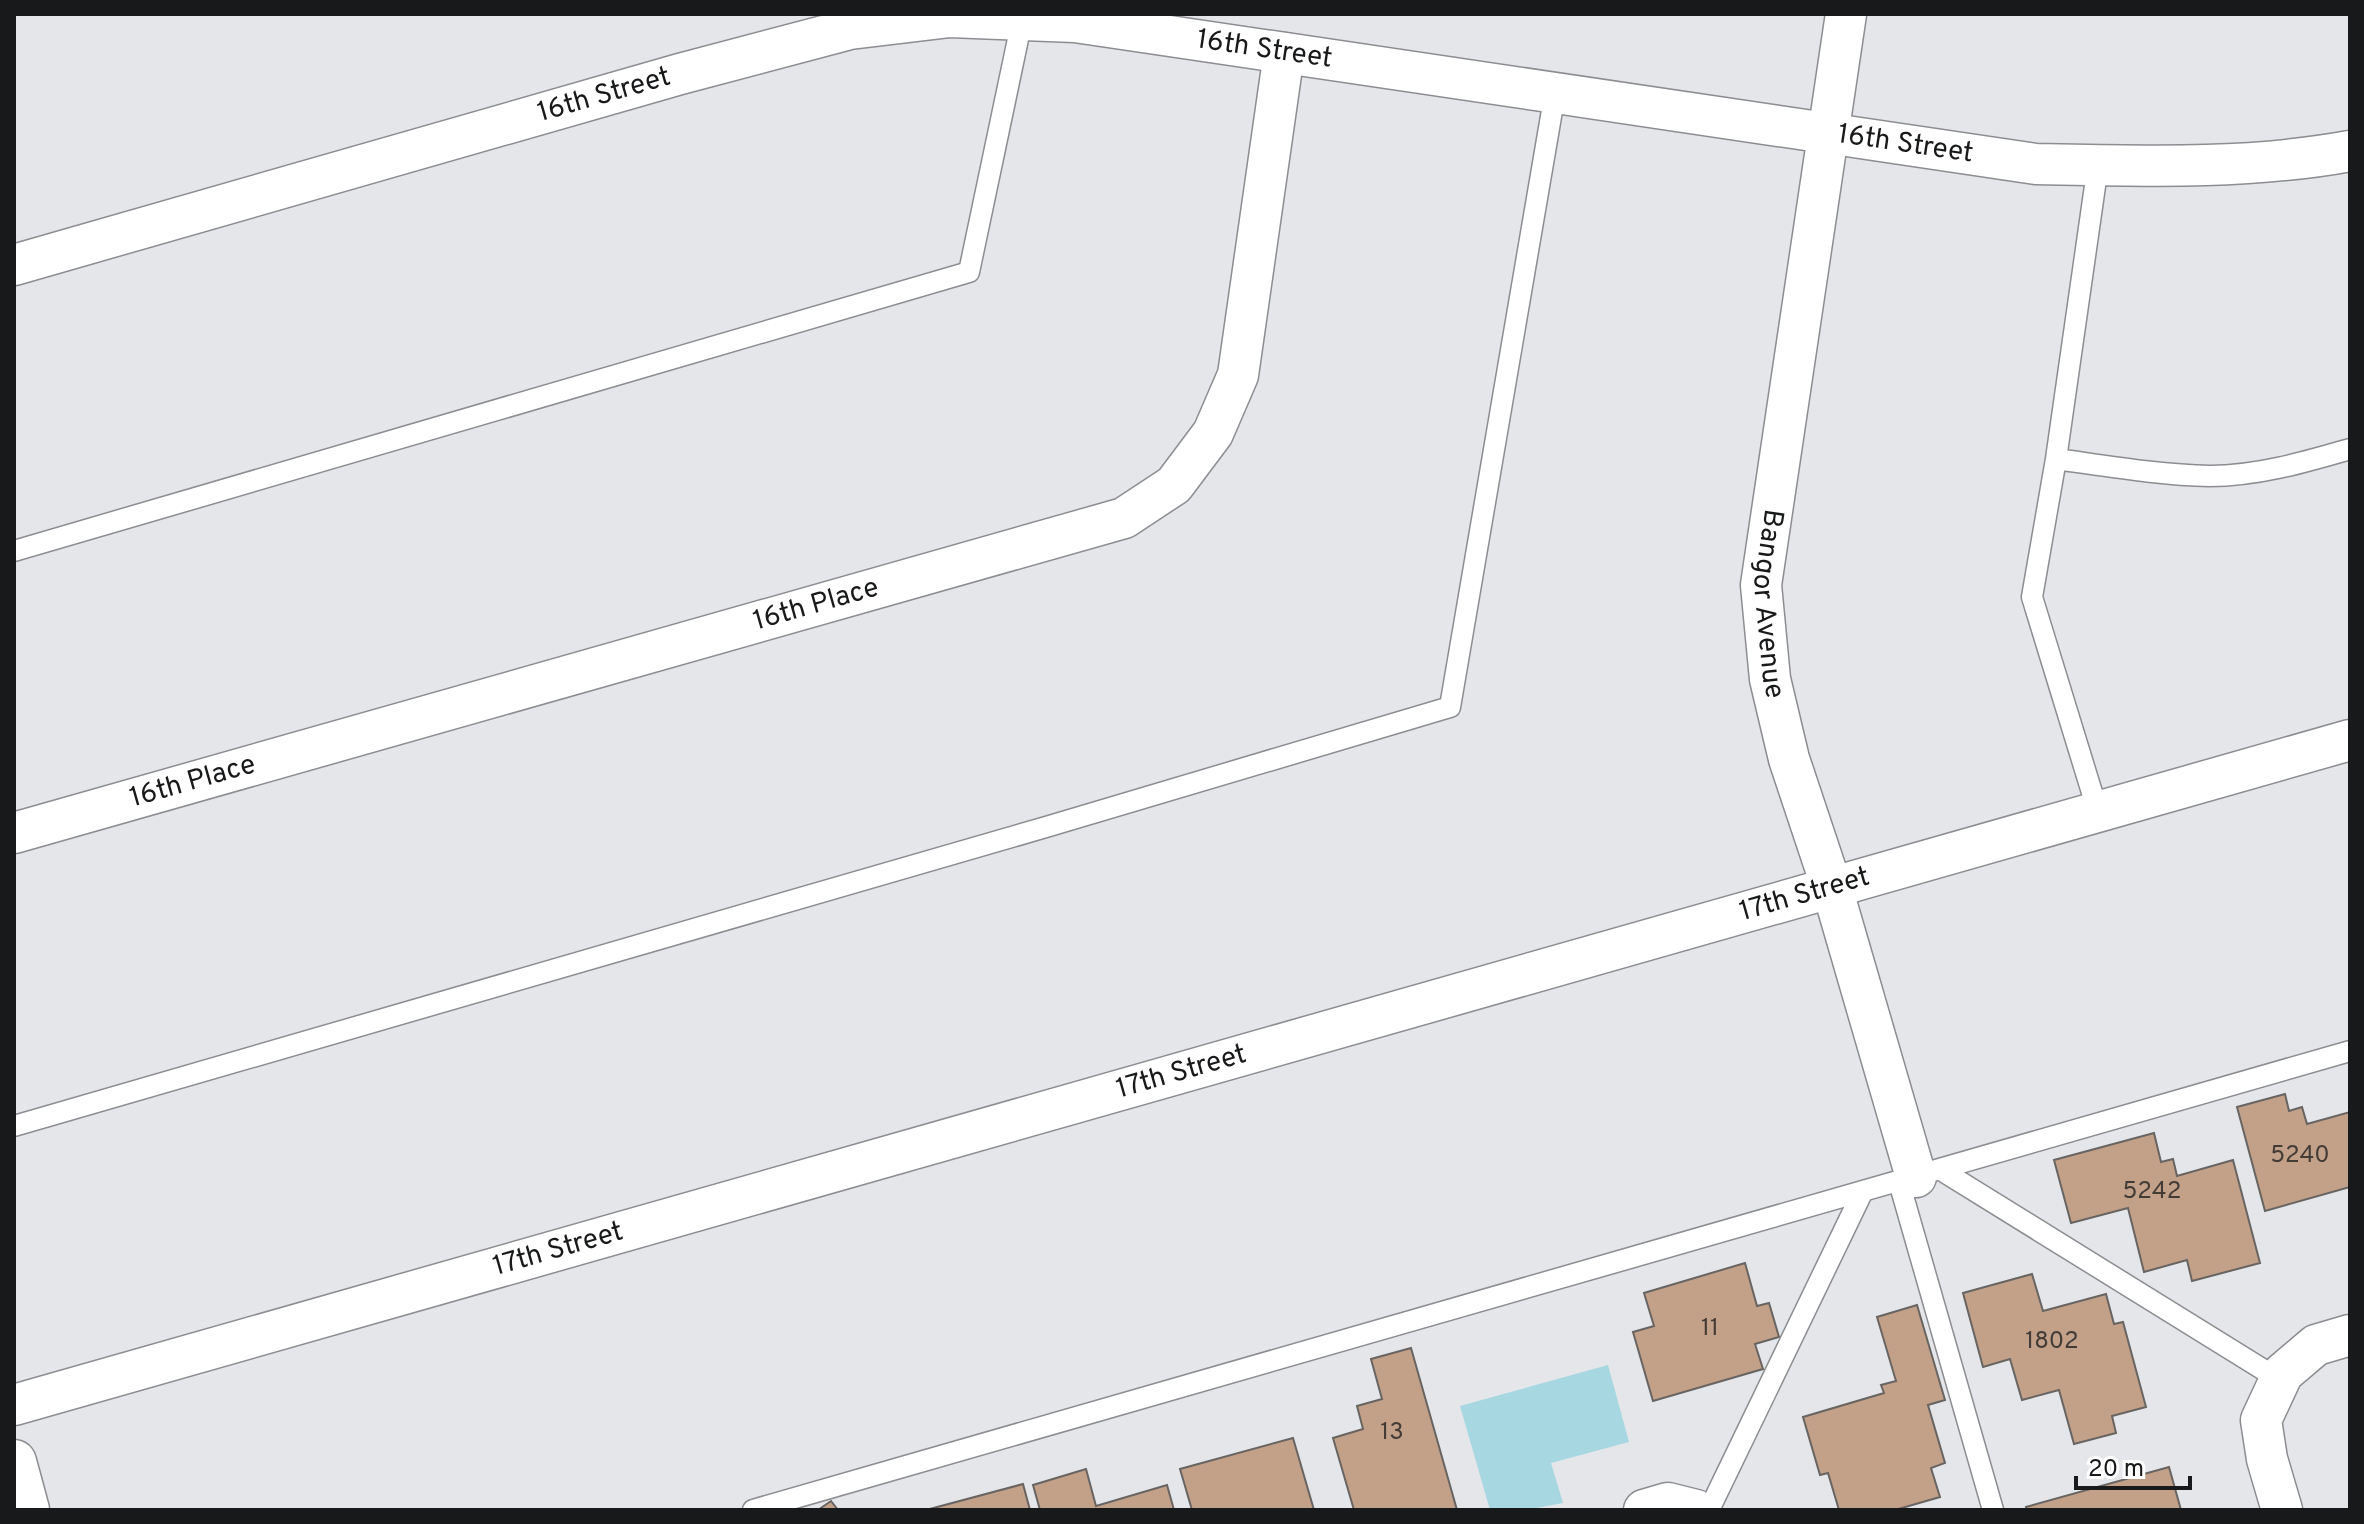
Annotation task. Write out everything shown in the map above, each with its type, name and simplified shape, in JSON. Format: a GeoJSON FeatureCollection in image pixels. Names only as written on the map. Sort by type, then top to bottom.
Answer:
{"type":"FeatureCollection","features":[{"type":"Feature","properties":{"kind":"street","name":"Bangor Avenue"},"geometry":{"type":"LineString","coordinates":[[1846,14],[1761,585],[1770,679],[1789,759],[1832,888],[1919,1176]]}},
{"type":"Feature","properties":{"kind":"street","name":"16th Street"},"geometry":{"type":"LineString","coordinates":[[14,265],[680,74],[850,29],[950,17],[1075,22],[2036,164],[2196,166],[2298,160],[2350,151]]}},
{"type":"Feature","properties":{"kind":"street","name":"16th Place"},"geometry":{"type":"LineString","coordinates":[[14,833],[1124,518],[1174,485],[1213,433],[1238,375],[1284,53]]}},
{"type":"Feature","properties":{"kind":"street","name":"17th Street"},"geometry":{"type":"LineString","coordinates":[[14,1405],[2350,740]]}},
{"type":"Feature","properties":{"kind":"street"},"geometry":{"type":"LineString","coordinates":[[2282,1510],[2267,1459],[2261,1420],[2283,1373],[2316,1345],[2350,1335]]}},
{"type":"Feature","properties":{"kind":"street"},"geometry":{"type":"LineString","coordinates":[[14,1462],[27,1510]]}},
{"type":"Feature","properties":{"kind":"street"},"geometry":{"type":"LineString","coordinates":[[1644,1510],[1668,1503],[1696,1510]]}},
{"type":"Feature","properties":{"kind":"lane"},"geometry":{"type":"LineString","coordinates":[[14,551],[969,272],[1022,20]]}},
{"type":"Feature","properties":{"kind":"lane"},"geometry":{"type":"LineString","coordinates":[[14,1126],[1031,832],[1450,707],[1555,93]]}},
{"type":"Feature","properties":{"kind":"lane"},"geometry":{"type":"LineString","coordinates":[[2098,165],[2056,459],[2032,597],[2098,812]]}},
{"type":"Feature","properties":{"kind":"lane"},"geometry":{"type":"LineString","coordinates":[[2056,459],[2213,476],[2285,467],[2350,449]]}},
{"type":"Feature","properties":{"kind":"lane"},"geometry":{"type":"LineString","coordinates":[[753,1510],[2350,1051]]}},
{"type":"Feature","properties":{"kind":"lane"},"geometry":{"type":"LineString","coordinates":[[1919,1176],[2280,1380]]}},
{"type":"Feature","properties":{"kind":"lane"},"geometry":{"type":"LineString","coordinates":[[1919,1176],[1993,1510]]}},
{"type":"Feature","properties":{"kind":"lane"},"geometry":{"type":"LineString","coordinates":[[1709,1510],[1862,1193]]}},
{"type":"Feature","properties":{"kind":"water"},"geometry":{"type":"Polygon","coordinates":[[[1608,1365],[1629,1442],[1551,1463],[1563,1503],[1526,1510],[1490,1510],[1460,1406],[1608,1365]]]}},
{"type":"Feature","properties":{"kind":"building"},"geometry":{"type":"Polygon","coordinates":[[[2285,1094],[2289,1111],[2302,1107],[2307,1124],[2350,1112],[2350,1187],[2265,1211],[2237,1107],[2285,1094]]]}},
{"type":"Feature","properties":{"kind":"building"},"geometry":{"type":"Polygon","coordinates":[[[2154,1133],[2161,1162],[2173,1159],[2177,1176],[2233,1160],[2260,1263],[2192,1281],[2187,1260],[2144,1272],[2128,1208],[2071,1223],[2054,1160],[2154,1133]]]}},
{"type":"Feature","properties":{"kind":"building"},"geometry":{"type":"Polygon","coordinates":[[[1745,1263],[1757,1306],[1769,1303],[1779,1337],[1755,1344],[1763,1369],[1653,1401],[1633,1332],[1654,1326],[1644,1293],[1745,1263]]]}},
{"type":"Feature","properties":{"kind":"building"},"geometry":{"type":"Polygon","coordinates":[[[2032,1274],[2043,1311],[2106,1294],[2114,1324],[2123,1322],[2146,1407],[2112,1416],[2116,1433],[2074,1444],[2059,1390],[2022,1400],[2010,1359],[1983,1367],[1963,1293],[2032,1274]]]}},
{"type":"Feature","properties":{"kind":"building"},"geometry":{"type":"Polygon","coordinates":[[[1917,1305],[1945,1400],[1928,1405],[1945,1463],[1931,1468],[1940,1497],[1895,1510],[1839,1510],[1828,1473],[1820,1475],[1803,1417],[1884,1393],[1881,1385],[1896,1381],[1877,1317],[1917,1305]]]}},
{"type":"Feature","properties":{"kind":"building"},"geometry":{"type":"Polygon","coordinates":[[[1411,1348],[1457,1510],[1354,1510],[1333,1438],[1363,1429],[1357,1406],[1382,1399],[1371,1359],[1411,1348]]]}},
{"type":"Feature","properties":{"kind":"building"},"geometry":{"type":"Polygon","coordinates":[[[1293,1438],[1314,1510],[1192,1510],[1180,1469],[1293,1438]]]}},
{"type":"Feature","properties":{"kind":"building"},"geometry":{"type":"Polygon","coordinates":[[[2169,1467],[2181,1510],[2027,1510],[2026,1507],[2169,1467]]]}},
{"type":"Feature","properties":{"kind":"building"},"geometry":{"type":"Polygon","coordinates":[[[1086,1469],[1096,1506],[1167,1485],[1174,1510],[1040,1510],[1033,1485],[1086,1469]]]}},
{"type":"Feature","properties":{"kind":"building"},"geometry":{"type":"Polygon","coordinates":[[[1023,1484],[1030,1510],[926,1510],[1023,1484]]]}},
{"type":"Feature","properties":{"kind":"building"},"geometry":{"type":"Polygon","coordinates":[[[831,1501],[838,1510],[818,1510],[831,1501]]]}}]}
